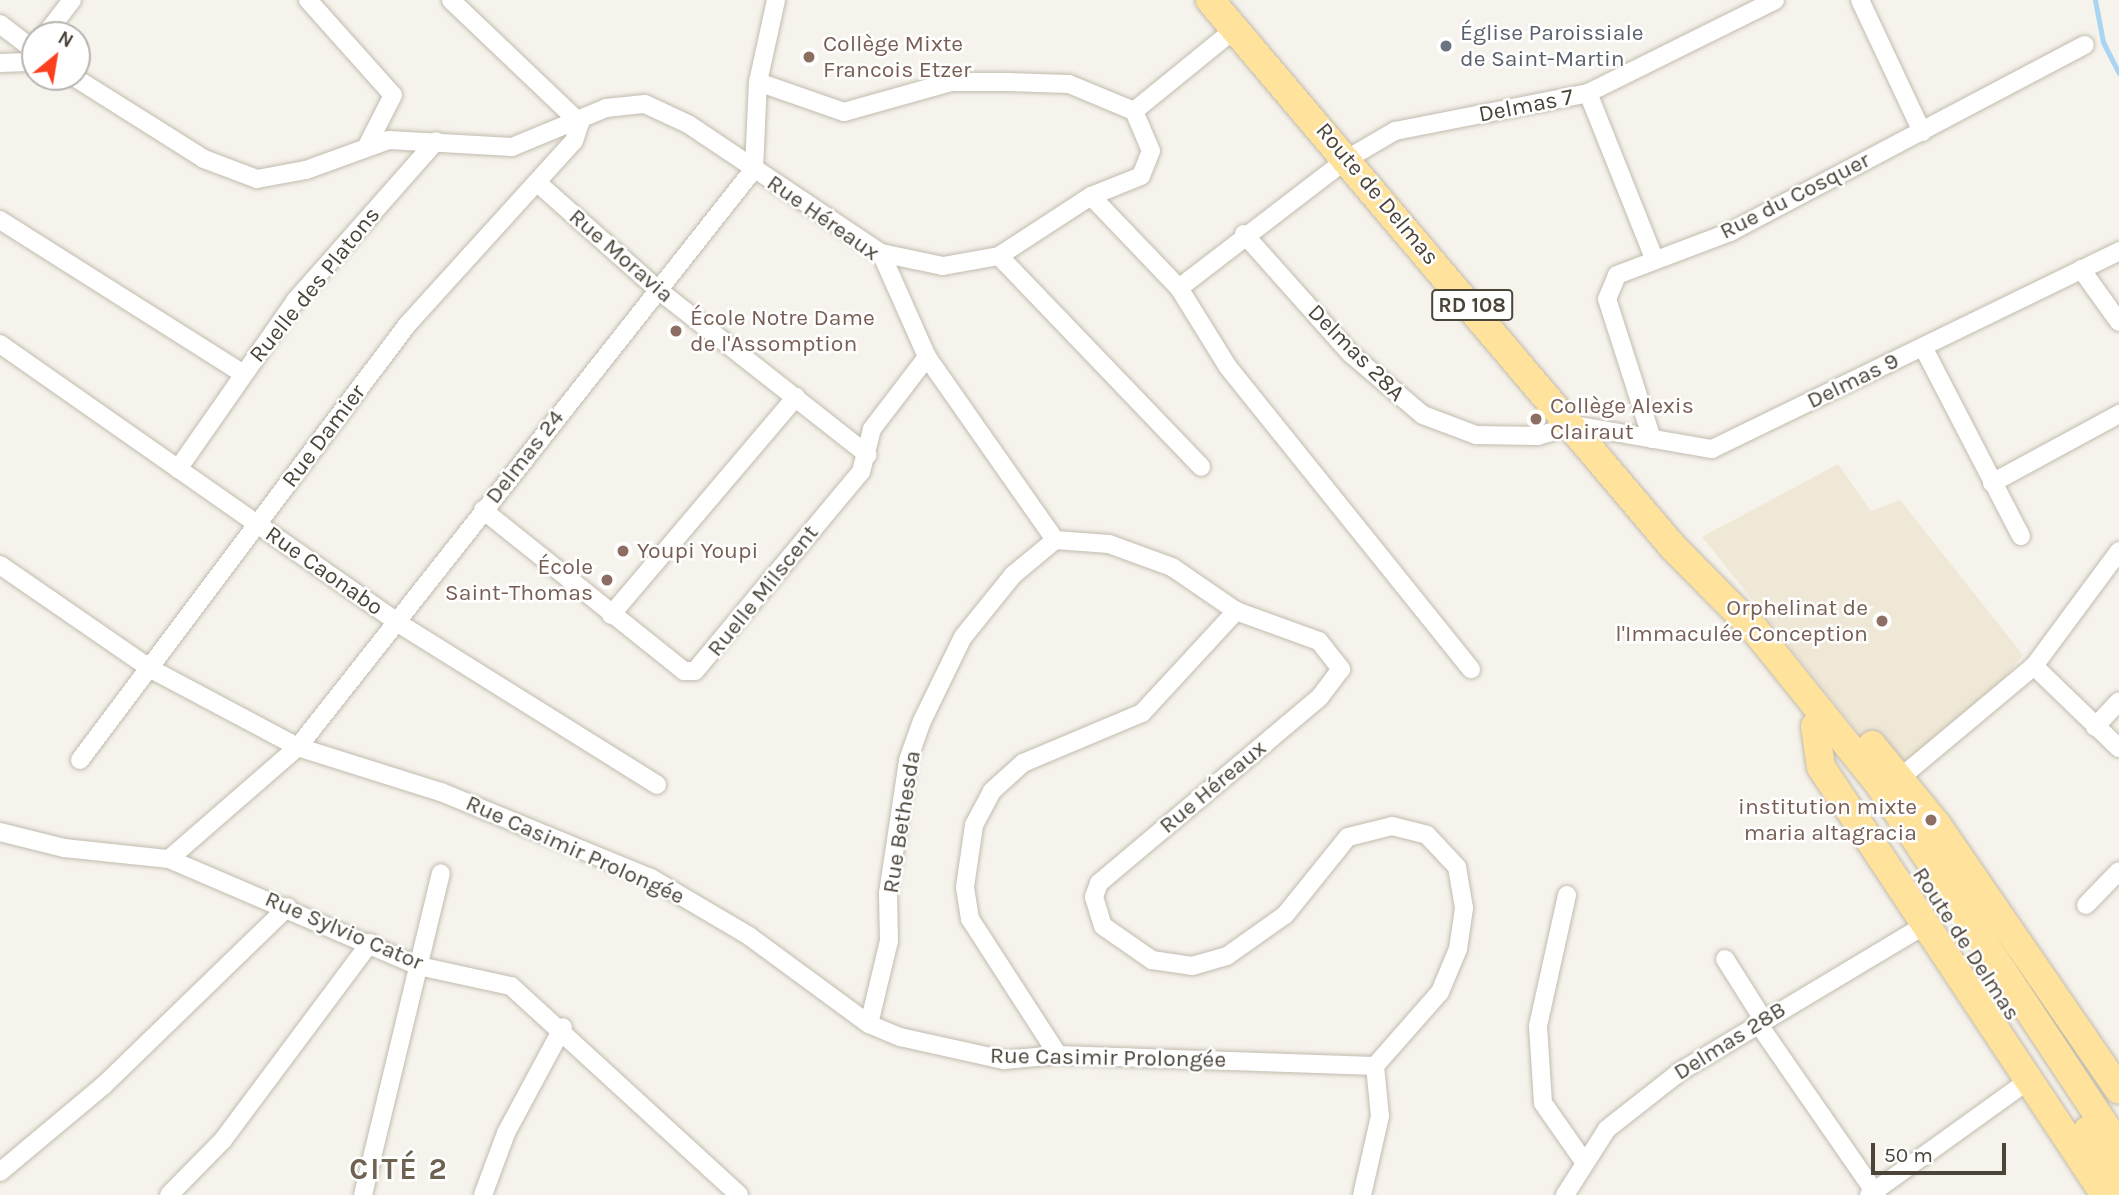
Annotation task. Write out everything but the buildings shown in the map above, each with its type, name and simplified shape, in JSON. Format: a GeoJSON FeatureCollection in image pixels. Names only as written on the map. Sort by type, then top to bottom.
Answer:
{"type":"FeatureCollection","features":[{"type":"Feature","properties":{"kind":"main road","name":"Route de Delmas"},"geometry":{"type":"LineString","coordinates":[[1210,0],[1733,611],[1821,722],[2119,1178]]}},
{"type":"Feature","properties":{"kind":"main road"},"geometry":{"type":"LineString","coordinates":[[2105,1195],[2051,1076],[1927,924],[1821,766],[1821,722],[1868,741],[1900,778],[2116,1078]]}},
{"type":"Feature","properties":{"kind":"main road","name":"Route de Delmas"},"geometry":{"type":"LineString","coordinates":[[2051,1076],[2119,1146]]}},
{"type":"Feature","properties":{"kind":"street"},"geometry":{"type":"LineString","coordinates":[[56,21],[72,0]]}},
{"type":"Feature","properties":{"kind":"street"},"geometry":{"type":"LineString","coordinates":[[308,0],[393,95],[367,146]]}},
{"type":"Feature","properties":{"kind":"street"},"geometry":{"type":"LineString","coordinates":[[754,169],[758,82],[776,0]]}},
{"type":"Feature","properties":{"kind":"street","name":"Delmas 7"},"geometry":{"type":"LineString","coordinates":[[1179,288],[1244,234],[1347,159],[1395,131],[1588,93],[1775,0]]}},
{"type":"Feature","properties":{"kind":"street"},"geometry":{"type":"LineString","coordinates":[[1860,0],[1922,132]]}},
{"type":"Feature","properties":{"kind":"street"},"geometry":{"type":"LineString","coordinates":[[461,3],[580,123]]}},
{"type":"Feature","properties":{"kind":"street"},"geometry":{"type":"LineString","coordinates":[[0,24],[21,41]]}},
{"type":"Feature","properties":{"kind":"street"},"geometry":{"type":"LineString","coordinates":[[1134,111],[1236,29]]}},
{"type":"Feature","properties":{"kind":"street","name":"Rue du Cosquer"},"geometry":{"type":"LineString","coordinates":[[1652,439],[1607,299],[1617,275],[1654,258],[1730,232],[2085,45]]}},
{"type":"Feature","properties":{"kind":"street"},"geometry":{"type":"LineString","coordinates":[[0,63],[21,57]]}},
{"type":"Feature","properties":{"kind":"street"},"geometry":{"type":"LineString","coordinates":[[758,82],[844,112],[951,82],[1069,84],[1134,111],[1151,151],[1141,176],[1091,196],[999,256],[943,266],[881,253]]}},
{"type":"Feature","properties":{"kind":"street","name":"Rue Héreaux"},"geometry":{"type":"LineString","coordinates":[[91,87],[234,174],[282,176],[367,146],[436,141],[512,147],[580,123],[606,108],[645,104],[688,124],[881,253],[926,357],[1055,540],[1109,544],[1172,567],[1236,611],[1319,641],[1341,669],[1320,697],[1099,883],[1096,911],[1119,942],[1152,960],[1192,966],[1227,957],[1284,915],[1348,837],[1392,826],[1427,835],[1457,867],[1464,908],[1458,949],[1440,992],[1375,1066]]}},
{"type":"Feature","properties":{"kind":"street"},"geometry":{"type":"LineString","coordinates":[[1588,93],[1654,258]]}},
{"type":"Feature","properties":{"kind":"street","name":"Rue Damier"},"geometry":{"type":"LineString","coordinates":[[80,760],[407,325],[540,185],[580,123]]}},
{"type":"Feature","properties":{"kind":"street","name":"Ruelle des Platons"},"geometry":{"type":"LineString","coordinates":[[178,468],[295,301],[436,141]]}},
{"type":"Feature","properties":{"kind":"street","name":"Delmas 24"},"geometry":{"type":"LineString","coordinates":[[169,859],[298,747],[754,169]]}},
{"type":"Feature","properties":{"kind":"street","name":"Rue Moravia"},"geometry":{"type":"LineString","coordinates":[[540,185],[657,289],[868,456]]}},
{"type":"Feature","properties":{"kind":"street"},"geometry":{"type":"LineString","coordinates":[[1091,196],[1179,288],[1228,366],[1471,669]]}},
{"type":"Feature","properties":{"kind":"street"},"geometry":{"type":"LineString","coordinates":[[0,220],[242,373]]}},
{"type":"Feature","properties":{"kind":"street","name":"Delmas 28A"},"geometry":{"type":"LineString","coordinates":[[1244,234],[1351,354],[1423,415],[1476,435],[1509,438],[1574,425]]}},
{"type":"Feature","properties":{"kind":"street","name":"Delmas 9"},"geometry":{"type":"LineString","coordinates":[[1574,425],[1713,449],[2119,251]]}},
{"type":"Feature","properties":{"kind":"street"},"geometry":{"type":"LineString","coordinates":[[999,256],[1201,467]]}},
{"type":"Feature","properties":{"kind":"street"},"geometry":{"type":"LineString","coordinates":[[2081,269],[2119,322]]}},
{"type":"Feature","properties":{"kind":"street","name":"Rue Caonabo"},"geometry":{"type":"LineString","coordinates":[[0,344],[395,621],[657,785]]}},
{"type":"Feature","properties":{"kind":"street"},"geometry":{"type":"LineString","coordinates":[[1923,347],[2021,536]]}},
{"type":"Feature","properties":{"kind":"street","name":"Ruelle Milscent"},"geometry":{"type":"LineString","coordinates":[[483,510],[684,671],[695,671],[868,456],[872,429],[926,357]]}},
{"type":"Feature","properties":{"kind":"street"},"geometry":{"type":"LineString","coordinates":[[611,615],[796,397]]}},
{"type":"Feature","properties":{"kind":"street"},"geometry":{"type":"LineString","coordinates":[[1992,483],[2119,414]]}},
{"type":"Feature","properties":{"kind":"street","name":"Rue Bethesda"},"geometry":{"type":"LineString","coordinates":[[869,1024],[889,942],[888,893],[908,761],[922,721],[963,637],[1013,575],[1055,540]]}},
{"type":"Feature","properties":{"kind":"street"},"geometry":{"type":"LineString","coordinates":[[1900,778],[2034,666],[2119,551]]}},
{"type":"Feature","properties":{"kind":"street","name":"Rue Casimir Prolongée"},"geometry":{"type":"LineString","coordinates":[[0,565],[151,668],[298,747],[441,792],[651,878],[750,936],[869,1024],[946,1050],[1003,1060],[1058,1055],[1375,1066]]}},
{"type":"Feature","properties":{"kind":"street"},"geometry":{"type":"LineString","coordinates":[[1058,1055],[970,919],[965,887],[974,825],[992,791],[1023,763],[1142,713],[1236,611]]}},
{"type":"Feature","properties":{"kind":"street"},"geometry":{"type":"LineString","coordinates":[[2034,666],[2119,748]]}},
{"type":"Feature","properties":{"kind":"street"},"geometry":{"type":"LineString","coordinates":[[2095,727],[2119,701]]}},
{"type":"Feature","properties":{"kind":"street","name":"Rue Sylvio Cator"},"geometry":{"type":"LineString","coordinates":[[0,833],[64,848],[169,859],[288,907],[419,965],[511,986],[562,1027],[739,1195]]}},
{"type":"Feature","properties":{"kind":"street"},"geometry":{"type":"LineString","coordinates":[[2086,905],[2107,887],[2119,871]]}},
{"type":"Feature","properties":{"kind":"street"},"geometry":{"type":"LineString","coordinates":[[363,1195],[441,873]]}},
{"type":"Feature","properties":{"kind":"street"},"geometry":{"type":"LineString","coordinates":[[2107,887],[2119,902]]}},
{"type":"Feature","properties":{"kind":"street"},"geometry":{"type":"LineString","coordinates":[[1567,895],[1538,1026],[1543,1103],[1585,1163]]}},
{"type":"Feature","properties":{"kind":"street"},"geometry":{"type":"LineString","coordinates":[[0,1172],[103,1086],[288,907]]}},
{"type":"Feature","properties":{"kind":"street","name":"Delmas 28B"},"geometry":{"type":"LineString","coordinates":[[1564,1195],[1607,1129],[1681,1070],[1760,1020],[1927,924]]}},
{"type":"Feature","properties":{"kind":"street"},"geometry":{"type":"LineString","coordinates":[[169,1195],[223,1140],[370,943]]}},
{"type":"Feature","properties":{"kind":"street"},"geometry":{"type":"LineString","coordinates":[[1725,959],[1760,1020],[1873,1193],[2051,1076]]}},
{"type":"Feature","properties":{"kind":"street"},"geometry":{"type":"LineString","coordinates":[[483,1195],[506,1133],[562,1027]]}},
{"type":"Feature","properties":{"kind":"street"},"geometry":{"type":"LineString","coordinates":[[1363,1195],[1380,1116],[1375,1066]]}},
{"type":"Feature","properties":{"kind":"shaded area","name":"Orphelinat de l'Immaculée Conception"},"geometry":{"type":"Polygon","coordinates":[[[1838,464],[1871,511],[1900,500],[2023,655],[1980,708],[1890,772],[1702,537],[1838,464]]]}},
{"type":"Feature","properties":{"kind":"waterway"},"geometry":{"type":"LineString","coordinates":[[2095,0],[2103,42],[2119,73]]}},
{"type":"Feature","properties":{"kind":"place","name":"Église Paroissiale de Saint-Martin"},"geometry":{"type":"Point","coordinates":[1446,46]}},
{"type":"Feature","properties":{"kind":"place","name":"Collège Mixte Francois Etzer"},"geometry":{"type":"Point","coordinates":[809,57]}},
{"type":"Feature","properties":{"kind":"place","name":"École Notre Dame de l'Assomption"},"geometry":{"type":"Point","coordinates":[676,331]}},
{"type":"Feature","properties":{"kind":"place","name":"Collège Alexis Clairaut"},"geometry":{"type":"Point","coordinates":[1536,419]}},
{"type":"Feature","properties":{"kind":"place","name":"Youpi Youpi"},"geometry":{"type":"Point","coordinates":[623,551]}},
{"type":"Feature","properties":{"kind":"place","name":"École Saint-Thomas"},"geometry":{"type":"Point","coordinates":[607,580]}},
{"type":"Feature","properties":{"kind":"place","name":"Orphelinat de l'Immaculée Conception"},"geometry":{"type":"Point","coordinates":[1882,621]}},
{"type":"Feature","properties":{"kind":"place","name":"institution mixte maria altagracia"},"geometry":{"type":"Point","coordinates":[1931,820]}},
{"type":"Feature","properties":{"kind":"district","name":"CITÉ 2"},"geometry":{"type":"Point","coordinates":[399,1169]}}]}
